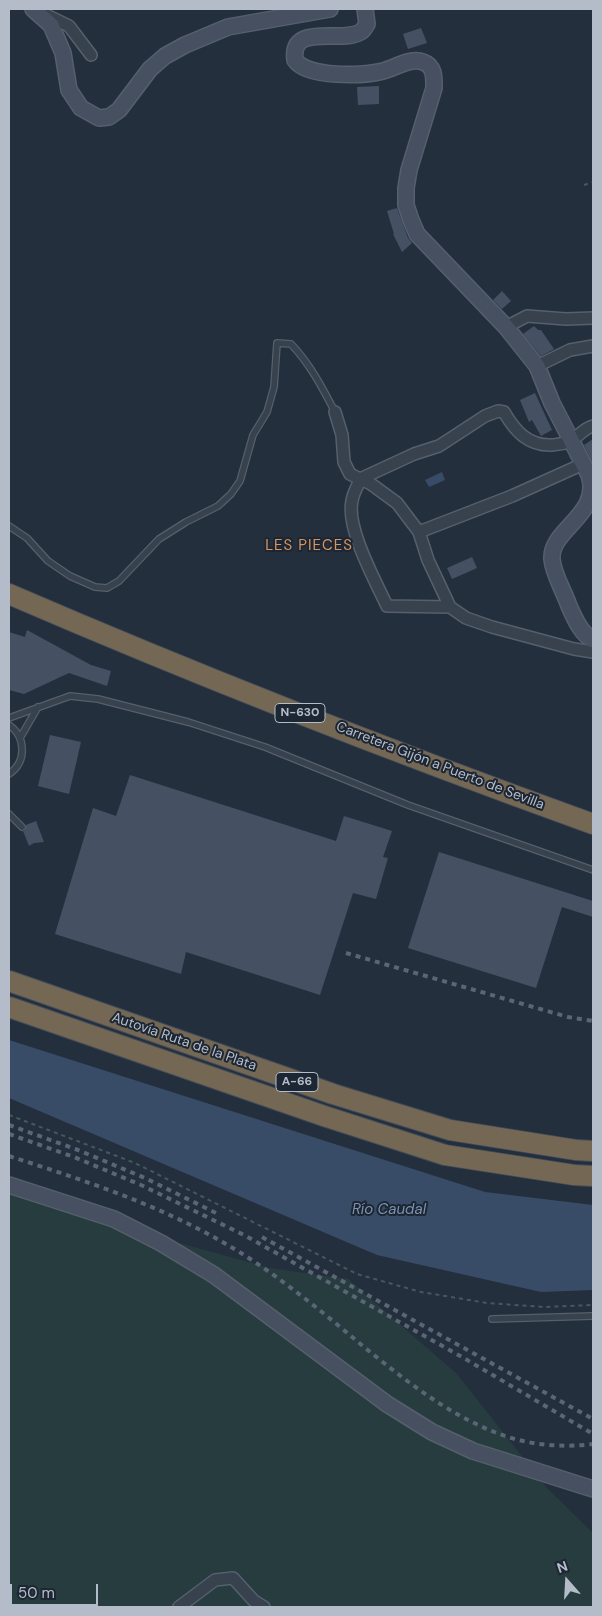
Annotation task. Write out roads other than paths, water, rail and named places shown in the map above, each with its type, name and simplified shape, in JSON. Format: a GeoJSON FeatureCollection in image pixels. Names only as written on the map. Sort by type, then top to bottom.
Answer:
{"type":"FeatureCollection","features":[{"type":"Feature","properties":{"kind":"highway","name":"Carretera Gijón a Puerto de Sevilla"},"geometry":{"type":"LineString","coordinates":[[9,594],[151,655],[593,824]]}},
{"type":"Feature","properties":{"kind":"highway","name":"Autovía Ruta de la Plata"},"geometry":{"type":"LineString","coordinates":[[9,981],[334,1094],[441,1127],[587,1150]]}},
{"type":"Feature","properties":{"kind":"highway","name":"Autovía Ruta de la Plata"},"geometry":{"type":"LineString","coordinates":[[9,1007],[314,1113],[445,1155],[574,1175],[593,1176]]}},
{"type":"Feature","properties":{"kind":"street"},"geometry":{"type":"LineString","coordinates":[[33,9],[51,25],[63,53],[69,90],[81,108],[98,118],[110,116],[119,110],[150,69],[165,56],[184,45],[228,27],[330,9]]}},
{"type":"Feature","properties":{"kind":"street"},"geometry":{"type":"LineString","coordinates":[[33,9],[69,26],[91,54]]}},
{"type":"Feature","properties":{"kind":"street"},"geometry":{"type":"LineString","coordinates":[[365,9],[367,24],[361,32],[308,37],[299,42],[294,52],[295,60],[303,68],[342,74],[368,75],[414,61],[423,61],[430,65],[434,73],[434,88],[409,170],[406,205],[417,234],[506,327],[537,366],[552,403],[583,464],[592,485],[592,493],[584,509],[554,548],[552,558],[556,573],[576,620],[589,638],[593,640]]}},
{"type":"Feature","properties":{"kind":"street"},"geometry":{"type":"LineString","coordinates":[[506,327],[527,316],[566,319],[593,318]]}},
{"type":"Feature","properties":{"kind":"street"},"geometry":{"type":"LineString","coordinates":[[537,366],[570,350],[593,346]]}},
{"type":"Feature","properties":{"kind":"street"},"geometry":{"type":"LineString","coordinates":[[450,607],[386,606],[364,556],[352,521],[352,501],[360,479],[414,454],[439,446],[485,416],[498,411],[504,412],[516,431],[528,440],[542,445],[561,444],[571,441],[593,426]]}},
{"type":"Feature","properties":{"kind":"street"},"geometry":{"type":"LineString","coordinates":[[335,412],[342,435],[344,462],[350,474],[371,484],[397,503],[419,532],[428,560],[450,607],[466,618],[492,628],[593,652]]}},
{"type":"Feature","properties":{"kind":"street"},"geometry":{"type":"LineString","coordinates":[[419,532],[512,496],[583,464]]}},
{"type":"Feature","properties":{"kind":"street"},"geometry":{"type":"LineString","coordinates":[[9,1185],[114,1219],[161,1243],[214,1275],[388,1404],[432,1432],[473,1451],[593,1489]]}},
{"type":"Feature","properties":{"kind":"street"},"geometry":{"type":"LineString","coordinates":[[179,1607],[215,1580],[232,1578],[254,1601],[264,1607]]}},
{"type":"Feature","properties":{"kind":"lane"},"geometry":{"type":"LineString","coordinates":[[9,526],[27,538],[48,561],[70,576],[95,587],[107,588],[119,581],[159,539],[186,522],[218,506],[232,494],[240,481],[253,435],[267,412],[274,387],[277,343],[291,344],[299,352],[319,380],[335,412]]}},
{"type":"Feature","properties":{"kind":"lane"},"geometry":{"type":"LineString","coordinates":[[9,718],[70,696],[98,699],[188,722],[265,747],[408,805],[593,870]]}},
{"type":"Feature","properties":{"kind":"lane"},"geometry":{"type":"LineString","coordinates":[[20,738],[38,707]]}},
{"type":"Feature","properties":{"kind":"lane"},"geometry":{"type":"LineString","coordinates":[[9,725],[14,728],[20,738],[22,750],[20,761],[9,774]]}},
{"type":"Feature","properties":{"kind":"lane"},"geometry":{"type":"LineString","coordinates":[[9,814],[22,827]]}},
{"type":"Feature","properties":{"kind":"lane"},"geometry":{"type":"LineString","coordinates":[[492,1319],[593,1316]]}},
{"type":"Feature","properties":{"kind":"water"},"geometry":{"type":"Polygon","coordinates":[[[442,472],[445,480],[429,487],[425,480],[442,472]]]}},
{"type":"Feature","properties":{"kind":"water","name":"Río Caudal"},"geometry":{"type":"Polygon","coordinates":[[[9,1040],[485,1192],[593,1205],[593,1290],[541,1292],[377,1255],[9,1098],[9,1040]]]}},
{"type":"Feature","properties":{"kind":"railway"},"geometry":{"type":"LineString","coordinates":[[346,953],[568,1017],[593,1021]]}},
{"type":"Feature","properties":{"kind":"railway"},"geometry":{"type":"LineString","coordinates":[[9,1125],[78,1150],[145,1178],[216,1213]]}},
{"type":"Feature","properties":{"kind":"railway"},"geometry":{"type":"LineString","coordinates":[[9,1134],[74,1157],[141,1185],[244,1235],[462,1357],[593,1434]]}},
{"type":"Feature","properties":{"kind":"railway"},"geometry":{"type":"LineString","coordinates":[[9,1156],[128,1197],[214,1237],[289,1286],[411,1384],[444,1406],[479,1425],[508,1437],[532,1443],[569,1446],[593,1444]]}},
{"type":"Feature","properties":{"kind":"railway"},"geometry":{"type":"LineString","coordinates":[[262,1237],[593,1419]]}},
{"type":"Feature","properties":{"kind":"district","name":"LES PIECES"},"geometry":{"type":"Point","coordinates":[309,546]}}]}
